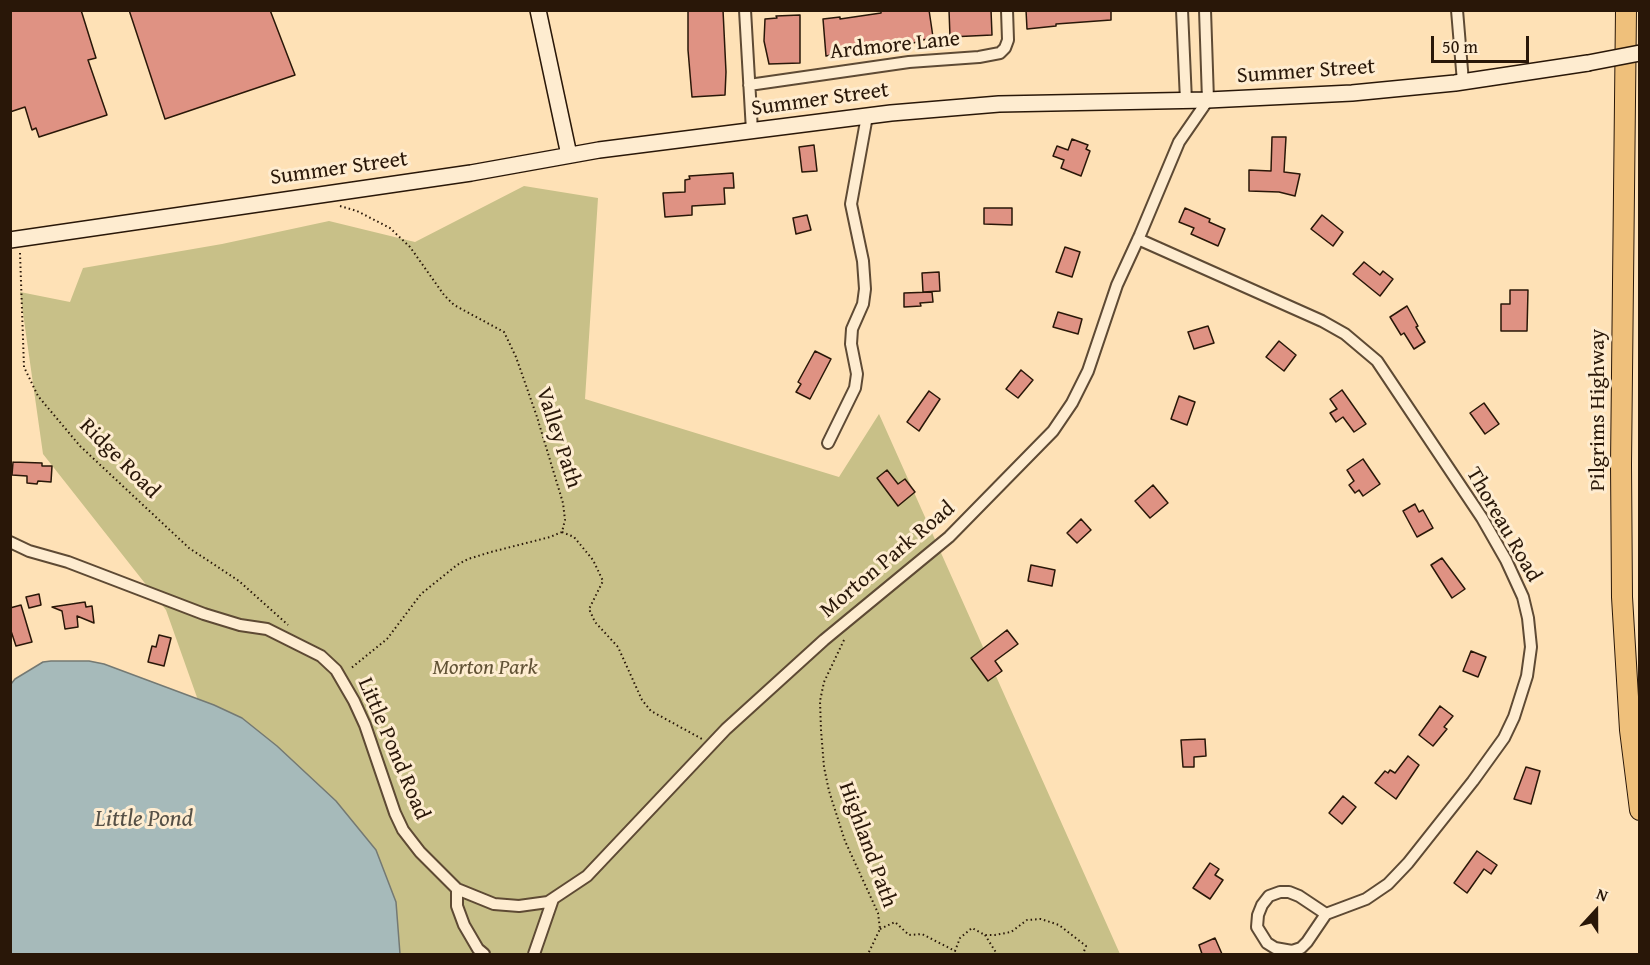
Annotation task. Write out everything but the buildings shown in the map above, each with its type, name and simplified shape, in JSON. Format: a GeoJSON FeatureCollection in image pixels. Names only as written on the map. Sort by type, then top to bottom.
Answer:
{"type":"FeatureCollection","features":[{"type":"Feature","properties":{"kind":"highway","name":"Pilgrims Highway"},"geometry":{"type":"LineString","coordinates":[[1626,10],[1621,441],[1622,597],[1630,730],[1640,810]]}},
{"type":"Feature","properties":{"kind":"main road"},"geometry":{"type":"LineString","coordinates":[[538,10],[569,155]]}},
{"type":"Feature","properties":{"kind":"main road","name":"Summer Street"},"geometry":{"type":"LineString","coordinates":[[15,239],[471,173],[569,155],[867,116],[1005,104],[1186,101],[1352,93],[1463,82],[1588,63],[1640,52]]}},
{"type":"Feature","properties":{"kind":"street"},"geometry":{"type":"LineString","coordinates":[[745,10],[752,131]]}},
{"type":"Feature","properties":{"kind":"street","name":"Ardmore Lane"},"geometry":{"type":"LineString","coordinates":[[749,85],[909,62],[979,57],[1000,53],[1008,40],[1007,10]]}},
{"type":"Feature","properties":{"kind":"street"},"geometry":{"type":"LineString","coordinates":[[1182,10],[1186,101]]}},
{"type":"Feature","properties":{"kind":"street"},"geometry":{"type":"LineString","coordinates":[[1205,10],[1208,100]]}},
{"type":"Feature","properties":{"kind":"street"},"geometry":{"type":"LineString","coordinates":[[1457,10],[1463,82]]}},
{"type":"Feature","properties":{"kind":"street","name":"Morton Park Road"},"geometry":{"type":"LineString","coordinates":[[457,889],[480,899],[507,906],[548,902],[587,876],[712,743],[824,640],[949,537],[1053,432],[1072,403],[1088,371],[1117,285],[1179,142],[1208,100]]}},
{"type":"Feature","properties":{"kind":"street"},"geometry":{"type":"LineString","coordinates":[[828,442],[855,388],[857,374],[851,344],[852,329],[863,304],[865,289],[863,261],[851,204],[867,116]]}},
{"type":"Feature","properties":{"kind":"street","name":"Thoreau Road"},"geometry":{"type":"LineString","coordinates":[[1138,239],[1322,321],[1345,334],[1377,361],[1482,518],[1506,560],[1523,597],[1530,633],[1530,661],[1523,694],[1504,738],[1408,863],[1388,884],[1366,899],[1326,914]]}},
{"type":"Feature","properties":{"kind":"street","name":"Little Pond Road"},"geometry":{"type":"LineString","coordinates":[[10,542],[204,614],[240,625],[267,629],[321,656],[340,676],[354,701],[403,830],[420,852],[457,889]]}},
{"type":"Feature","properties":{"kind":"street"},"geometry":{"type":"LineString","coordinates":[[10,552],[26,549]]}},
{"type":"Feature","properties":{"kind":"street"},"geometry":{"type":"LineString","coordinates":[[457,889],[457,906],[464,925],[477,949],[484,954]]}},
{"type":"Feature","properties":{"kind":"street"},"geometry":{"type":"LineString","coordinates":[[1280,892],[1289,892],[1299,896],[1326,914],[1307,942],[1301,948],[1292,951],[1275,948],[1267,943],[1257,927],[1262,905],[1269,896],[1280,892]]}},
{"type":"Feature","properties":{"kind":"street"},"geometry":{"type":"LineString","coordinates":[[534,954],[553,899]]}},
{"type":"Feature","properties":{"kind":"path","name":"Valley Path"},"geometry":{"type":"LineString","coordinates":[[336,205],[357,211],[390,228],[410,247],[444,295],[454,305],[504,332],[516,357],[563,503],[566,520],[562,532]]}},
{"type":"Feature","properties":{"kind":"path","name":"Ridge Road"},"geometry":{"type":"LineString","coordinates":[[15,239],[24,367],[38,396],[80,446],[189,548],[239,581],[270,607],[288,626],[302,646]]}},
{"type":"Feature","properties":{"kind":"path"},"geometry":{"type":"LineString","coordinates":[[340,676],[387,639],[421,594],[456,565],[468,559],[562,532],[574,537],[593,560],[598,570],[603,581],[589,609],[596,622],[618,647],[642,700],[651,711],[712,743]]}},
{"type":"Feature","properties":{"kind":"path","name":"Highland Path"},"geometry":{"type":"LineString","coordinates":[[846,635],[824,682],[820,701],[824,767],[845,841],[879,913],[880,928],[868,954]]}},
{"type":"Feature","properties":{"kind":"path"},"geometry":{"type":"LineString","coordinates":[[985,935],[1011,932],[1027,920],[1041,918],[1059,925],[1086,946],[1083,954]]}},
{"type":"Feature","properties":{"kind":"path"},"geometry":{"type":"LineString","coordinates":[[880,928],[895,922],[909,935],[922,934],[955,951],[960,938],[972,928],[985,935],[997,954]]}},
{"type":"Feature","properties":{"kind":"green space","name":"Morton Park"},"geometry":{"type":"Polygon","coordinates":[[[524,186],[598,198],[585,399],[839,477],[879,414],[1120,954],[11,954],[10,801],[199,703],[166,610],[43,454],[20,292],[70,302],[83,268],[222,244],[329,221],[415,242],[524,186]]]}},
{"type":"Feature","properties":{"kind":"water","name":"Little Pond"},"geometry":{"type":"Polygon","coordinates":[[[89,661],[104,664],[214,705],[242,718],[277,746],[336,801],[376,850],[396,902],[400,954],[11,954],[11,684],[15,679],[43,662],[89,661]]]}}]}
